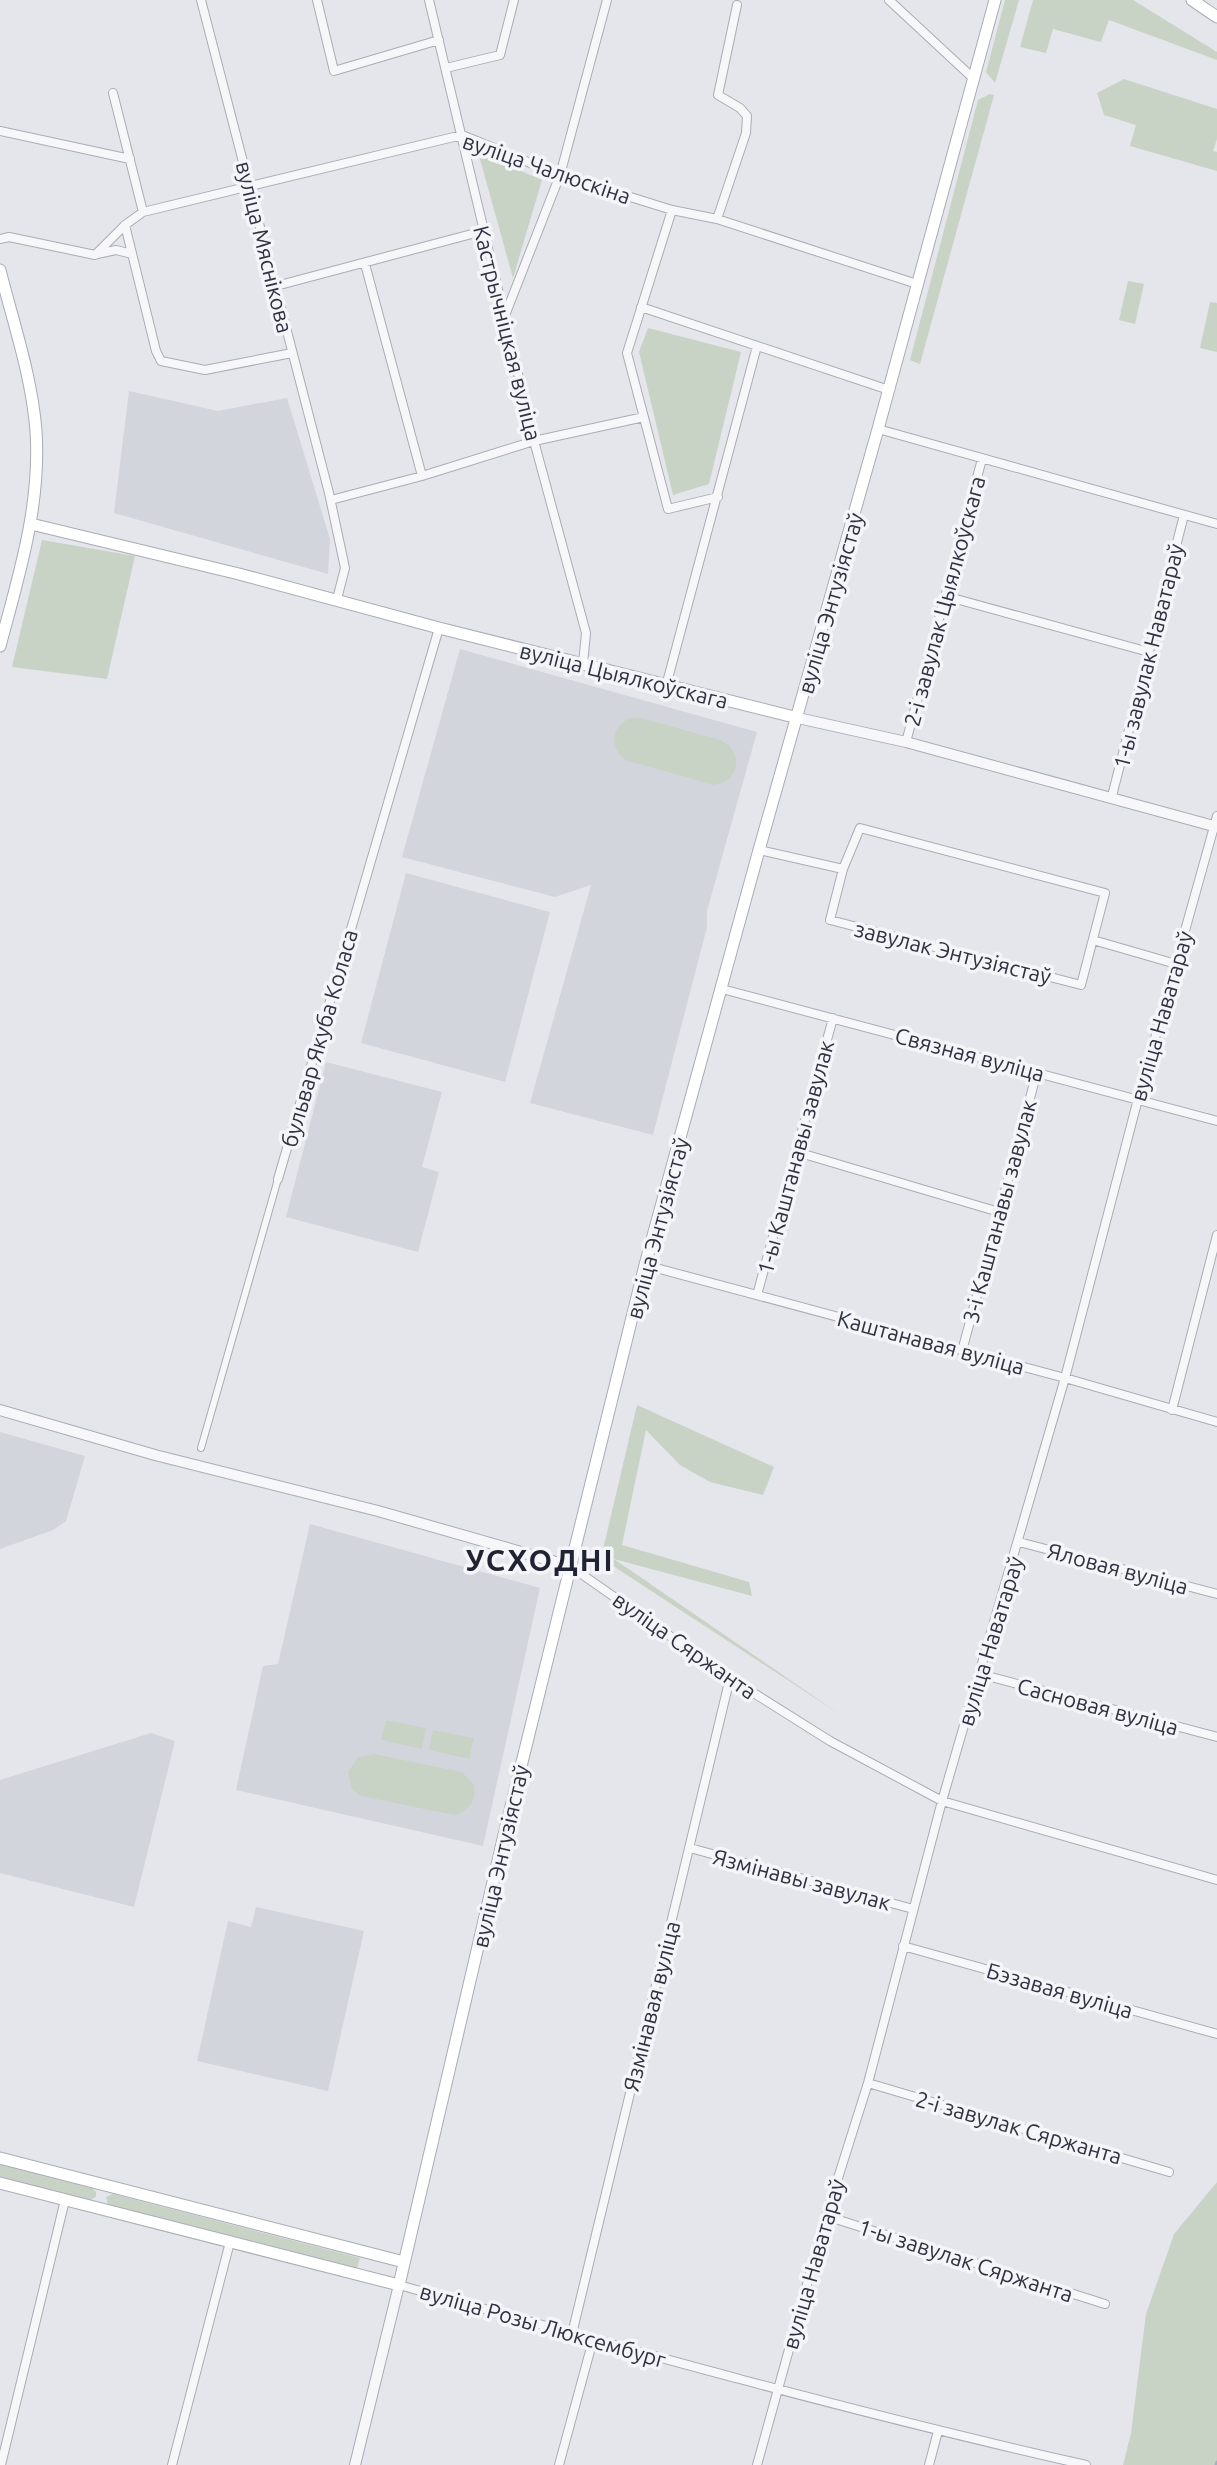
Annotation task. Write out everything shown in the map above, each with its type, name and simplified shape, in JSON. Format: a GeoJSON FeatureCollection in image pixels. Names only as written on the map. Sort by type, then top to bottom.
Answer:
{"type":"FeatureCollection","features":[{"type":"Feature","properties":{"kind":"main road","name":"вуліца Энтузіястаў"},"geometry":{"type":"LineString","coordinates":[[399,2285],[645,1265],[995,0]]}},
{"type":"Feature","properties":{"kind":"main road"},"geometry":{"type":"LineString","coordinates":[[1192,0],[1217,17]]}},
{"type":"Feature","properties":{"kind":"main road"},"geometry":{"type":"LineString","coordinates":[[0,270],[27,378],[36,429],[36,478],[31,524],[0,646]]}},
{"type":"Feature","properties":{"kind":"main road","name":"вуліца Цыялкоўскага"},"geometry":{"type":"LineString","coordinates":[[31,524],[798,718]]}},
{"type":"Feature","properties":{"kind":"main road","name":"вуліца Розы Люксембург"},"geometry":{"type":"LineString","coordinates":[[0,2158],[404,2262]]}},
{"type":"Feature","properties":{"kind":"main road","name":"вуліца Розы Люксембург"},"geometry":{"type":"LineString","coordinates":[[0,2183],[399,2285]]}},
{"type":"Feature","properties":{"kind":"street","name":"вуліца Мяснікова"},"geometry":{"type":"LineString","coordinates":[[201,0],[330,497],[345,568],[337,599]]}},
{"type":"Feature","properties":{"kind":"street"},"geometry":{"type":"LineString","coordinates":[[317,0],[334,71],[439,40]]}},
{"type":"Feature","properties":{"kind":"street","name":"Кастрычніцкая вуліца"},"geometry":{"type":"LineString","coordinates":[[429,0],[534,441],[586,633],[583,664]]}},
{"type":"Feature","properties":{"kind":"street"},"geometry":{"type":"LineString","coordinates":[[446,68],[500,55],[514,0]]}},
{"type":"Feature","properties":{"kind":"street"},"geometry":{"type":"LineString","coordinates":[[504,318],[560,175],[607,0]]}},
{"type":"Feature","properties":{"kind":"street"},"geometry":{"type":"LineString","coordinates":[[889,0],[974,79]]}},
{"type":"Feature","properties":{"kind":"street"},"geometry":{"type":"LineString","coordinates":[[717,219],[746,133],[747,116],[718,95],[737,5]]}},
{"type":"Feature","properties":{"kind":"street"},"geometry":{"type":"LineString","coordinates":[[113,93],[143,212]]}},
{"type":"Feature","properties":{"kind":"street"},"geometry":{"type":"LineString","coordinates":[[0,131],[130,159]]}},
{"type":"Feature","properties":{"kind":"street","name":"вуліца Чалюскіна"},"geometry":{"type":"LineString","coordinates":[[97,254],[125,225],[143,212],[462,135],[560,175],[672,210],[717,219],[917,284]]}},
{"type":"Feature","properties":{"kind":"street"},"geometry":{"type":"LineString","coordinates":[[672,210],[627,353],[668,509],[718,497]]}},
{"type":"Feature","properties":{"kind":"street"},"geometry":{"type":"LineString","coordinates":[[125,225],[161,361],[205,370],[292,353]]}},
{"type":"Feature","properties":{"kind":"street"},"geometry":{"type":"LineString","coordinates":[[276,286],[483,231]]}},
{"type":"Feature","properties":{"kind":"street"},"geometry":{"type":"LineString","coordinates":[[0,239],[9,237],[97,254],[116,250],[132,254]]}},
{"type":"Feature","properties":{"kind":"street"},"geometry":{"type":"LineString","coordinates":[[365,264],[422,476]]}},
{"type":"Feature","properties":{"kind":"street"},"geometry":{"type":"LineString","coordinates":[[641,307],[889,390]]}},
{"type":"Feature","properties":{"kind":"street"},"geometry":{"type":"LineString","coordinates":[[666,686],[757,346]]}},
{"type":"Feature","properties":{"kind":"street"},"geometry":{"type":"LineString","coordinates":[[330,497],[422,476],[534,441],[644,417]]}},
{"type":"Feature","properties":{"kind":"street"},"geometry":{"type":"LineString","coordinates":[[878,429],[1217,524]]}},
{"type":"Feature","properties":{"kind":"street","name":"2-і завулак Цыялкоўскага"},"geometry":{"type":"LineString","coordinates":[[906,742],[982,459]]}},
{"type":"Feature","properties":{"kind":"street","name":"1-ы завулак Наватараў"},"geometry":{"type":"LineString","coordinates":[[1112,796],[1184,515]]}},
{"type":"Feature","properties":{"kind":"street"},"geometry":{"type":"LineString","coordinates":[[945,596],[1149,652]]}},
{"type":"Feature","properties":{"kind":"street","name":"бульвар Якуба Коласа"},"geometry":{"type":"LineString","coordinates":[[201,1448],[439,628]]}},
{"type":"Feature","properties":{"kind":"street","name":"вуліца Цыялкоўскага"},"geometry":{"type":"LineString","coordinates":[[798,718],[906,742],[1216,823]]}},
{"type":"Feature","properties":{"kind":"street","name":"вуліца Наватараў"},"geometry":{"type":"LineString","coordinates":[[757,2465],[826,2216],[868,2083],[942,1801],[1065,1378],[1138,1099],[1216,823]]}},
{"type":"Feature","properties":{"kind":"street","name":"завулак Энтузіястаў"},"geometry":{"type":"LineString","coordinates":[[860,828],[1105,893],[1081,985],[830,920],[843,869],[860,828]]}},
{"type":"Feature","properties":{"kind":"street"},"geometry":{"type":"LineString","coordinates":[[759,850],[843,869]]}},
{"type":"Feature","properties":{"kind":"street"},"geometry":{"type":"LineString","coordinates":[[1093,940],[1176,964]]}},
{"type":"Feature","properties":{"kind":"street","name":"Связная вуліца"},"geometry":{"type":"LineString","coordinates":[[722,989],[1217,1121]]}},
{"type":"Feature","properties":{"kind":"street","name":"1-ы Каштанавы завулак"},"geometry":{"type":"LineString","coordinates":[[757,1295],[833,1018]]}},
{"type":"Feature","properties":{"kind":"street","name":"3-і Каштанавы завулак"},"geometry":{"type":"LineString","coordinates":[[962,1351],[1037,1072]]}},
{"type":"Feature","properties":{"kind":"street"},"geometry":{"type":"LineString","coordinates":[[797,1152],[999,1212]]}},
{"type":"Feature","properties":{"kind":"street"},"geometry":{"type":"LineString","coordinates":[[1172,1410],[1213,1267],[1217,1235]]}},
{"type":"Feature","properties":{"kind":"street","name":"Каштанавая вуліца"},"geometry":{"type":"LineString","coordinates":[[645,1265],[1217,1422]]}},
{"type":"Feature","properties":{"kind":"street","name":"вуліца Сяржанта"},"geometry":{"type":"LineString","coordinates":[[0,1410],[155,1455],[393,1515],[570,1566],[730,1678],[830,1741],[942,1801],[1217,1880]]}},
{"type":"Feature","properties":{"kind":"street","name":"Яловая вуліца"},"geometry":{"type":"LineString","coordinates":[[1019,1542],[1217,1594]]}},
{"type":"Feature","properties":{"kind":"street","name":"Сасновая вуліца"},"geometry":{"type":"LineString","coordinates":[[980,1674],[1217,1737]]}},
{"type":"Feature","properties":{"kind":"street","name":"Язмінавая вуліца"},"geometry":{"type":"LineString","coordinates":[[572,2334],[730,1678]]}},
{"type":"Feature","properties":{"kind":"street","name":"Язмінавы завулак"},"geometry":{"type":"LineString","coordinates":[[690,1848],[913,1909]]}},
{"type":"Feature","properties":{"kind":"street","name":"Бэзавая вуліца"},"geometry":{"type":"LineString","coordinates":[[903,1946],[1217,2034]]}},
{"type":"Feature","properties":{"kind":"street","name":"2-і завулак Сяржанта"},"geometry":{"type":"LineString","coordinates":[[868,2083],[1169,2172]]}},
{"type":"Feature","properties":{"kind":"street"},"geometry":{"type":"LineString","coordinates":[[1,2465],[65,2200]]}},
{"type":"Feature","properties":{"kind":"street","name":"1-ы завулак Сяржанта"},"geometry":{"type":"LineString","coordinates":[[826,2216],[1105,2304]]}},
{"type":"Feature","properties":{"kind":"street"},"geometry":{"type":"LineString","coordinates":[[172,2465],[230,2242]]}},
{"type":"Feature","properties":{"kind":"street","name":"вуліца Розы Люксембург"},"geometry":{"type":"LineString","coordinates":[[399,2285],[777,2389],[1086,2465]]}},
{"type":"Feature","properties":{"kind":"street","name":"вуліца Энтузіястаў"},"geometry":{"type":"LineString","coordinates":[[355,2465],[399,2285]]}},
{"type":"Feature","properties":{"kind":"street"},"geometry":{"type":"LineString","coordinates":[[559,2465],[593,2340]]}},
{"type":"Feature","properties":{"kind":"street"},"geometry":{"type":"LineString","coordinates":[[929,2465],[938,2431]]}},
{"type":"Feature","properties":{"kind":"shaded area"},"geometry":{"type":"Polygon","coordinates":[[[1005,0],[1019,0],[995,83],[986,72],[1005,0]]]}},
{"type":"Feature","properties":{"kind":"shaded area"},"geometry":{"type":"Polygon","coordinates":[[[1033,0],[1133,0],[1217,52],[1217,60],[1109,20],[1101,42],[1053,29],[1046,53],[1020,47],[1033,0]]]}},
{"type":"Feature","properties":{"kind":"shaded area"},"geometry":{"type":"Polygon","coordinates":[[[1124,79],[1217,109],[1217,139],[1213,151],[1217,152],[1217,171],[1130,146],[1136,125],[1104,115],[1097,93],[1124,79]]]}},
{"type":"Feature","properties":{"kind":"shaded area"},"geometry":{"type":"Polygon","coordinates":[[[994,95],[920,364],[910,360],[978,100],[994,95]]]}},
{"type":"Feature","properties":{"kind":"shaded area"},"geometry":{"type":"Polygon","coordinates":[[[478,152],[542,180],[513,278],[478,152]]]}},
{"type":"Feature","properties":{"kind":"shaded area"},"geometry":{"type":"Polygon","coordinates":[[[1128,281],[1144,284],[1135,324],[1119,320],[1128,281]]]}},
{"type":"Feature","properties":{"kind":"shaded area"},"geometry":{"type":"Polygon","coordinates":[[[1210,302],[1217,303],[1217,352],[1200,348],[1210,302]]]}},
{"type":"Feature","properties":{"kind":"shaded area"},"geometry":{"type":"Polygon","coordinates":[[[648,328],[741,352],[709,484],[673,495],[639,352],[648,328]]]}},
{"type":"Feature","properties":{"kind":"shaded area"},"geometry":{"type":"Polygon","coordinates":[[[129,391],[218,411],[287,398],[330,539],[328,574],[114,513],[129,391]]]}},
{"type":"Feature","properties":{"kind":"shaded area"},"geometry":{"type":"Polygon","coordinates":[[[42,540],[135,556],[107,679],[12,667],[42,540]]]}},
{"type":"Feature","properties":{"kind":"shaded area"},"geometry":{"type":"Polygon","coordinates":[[[460,649],[757,732],[707,911],[707,927],[653,1135],[530,1103],[591,885],[555,897],[402,857],[460,649]]]}},
{"type":"Feature","properties":{"kind":"shaded area"},"geometry":{"type":"Polygon","coordinates":[[[630,718],[642,718],[720,740],[730,746],[736,757],[734,772],[729,779],[714,785],[625,760],[616,749],[614,737],[619,726],[630,718]]]}},
{"type":"Feature","properties":{"kind":"shaded area"},"geometry":{"type":"Polygon","coordinates":[[[406,873],[550,912],[505,1082],[361,1043],[406,873]]]}},
{"type":"Feature","properties":{"kind":"shaded area"},"geometry":{"type":"Polygon","coordinates":[[[326,1062],[442,1092],[422,1167],[439,1172],[418,1252],[286,1217],[326,1062]]]}},
{"type":"Feature","properties":{"kind":"shaded area"},"geometry":{"type":"Polygon","coordinates":[[[637,1405],[774,1467],[763,1495],[710,1482],[680,1465],[646,1430],[622,1545],[749,1582],[752,1596],[614,1559],[841,1715],[601,1558],[637,1405]]]}},
{"type":"Feature","properties":{"kind":"shaded area"},"geometry":{"type":"Polygon","coordinates":[[[0,1432],[85,1456],[66,1521],[53,1530],[0,1549],[0,1432]]]}},
{"type":"Feature","properties":{"kind":"shaded area"},"geometry":{"type":"Polygon","coordinates":[[[310,1524],[540,1588],[483,1846],[236,1790],[263,1666],[278,1664],[310,1524]]]}},
{"type":"Feature","properties":{"kind":"shaded area"},"geometry":{"type":"Polygon","coordinates":[[[386,1720],[426,1728],[422,1749],[381,1740],[386,1720]]]}},
{"type":"Feature","properties":{"kind":"shaded area"},"geometry":{"type":"Polygon","coordinates":[[[433,1730],[474,1738],[469,1759],[429,1750],[433,1730]]]}},
{"type":"Feature","properties":{"kind":"shaded area"},"geometry":{"type":"Polygon","coordinates":[[[151,1733],[175,1741],[134,1907],[0,1873],[0,1780],[151,1733]]]}},
{"type":"Feature","properties":{"kind":"shaded area"},"geometry":{"type":"Polygon","coordinates":[[[374,1754],[462,1772],[474,1785],[473,1800],[468,1808],[454,1815],[361,1796],[352,1789],[348,1772],[358,1757],[374,1754]]]}},
{"type":"Feature","properties":{"kind":"shaded area"},"geometry":{"type":"Polygon","coordinates":[[[256,1907],[364,1931],[328,2091],[197,2061],[228,1921],[251,1927],[256,1907]]]}},
{"type":"Feature","properties":{"kind":"shaded area"},"geometry":{"type":"Polygon","coordinates":[[[0,2164],[92,2188],[96,2197],[89,2201],[0,2177],[0,2164]]]}},
{"type":"Feature","properties":{"kind":"shaded area"},"geometry":{"type":"Polygon","coordinates":[[[1217,2182],[1217,2465],[1123,2465],[1131,2433],[1146,2314],[1174,2234],[1217,2182]]]}},
{"type":"Feature","properties":{"kind":"shaded area"},"geometry":{"type":"Polygon","coordinates":[[[113,2194],[360,2258],[356,2271],[108,2205],[106,2197],[113,2194]]]}},
{"type":"Feature","properties":{"kind":"district","name":"УСХОДНІ"},"geometry":{"type":"Point","coordinates":[540,1560]}}]}
